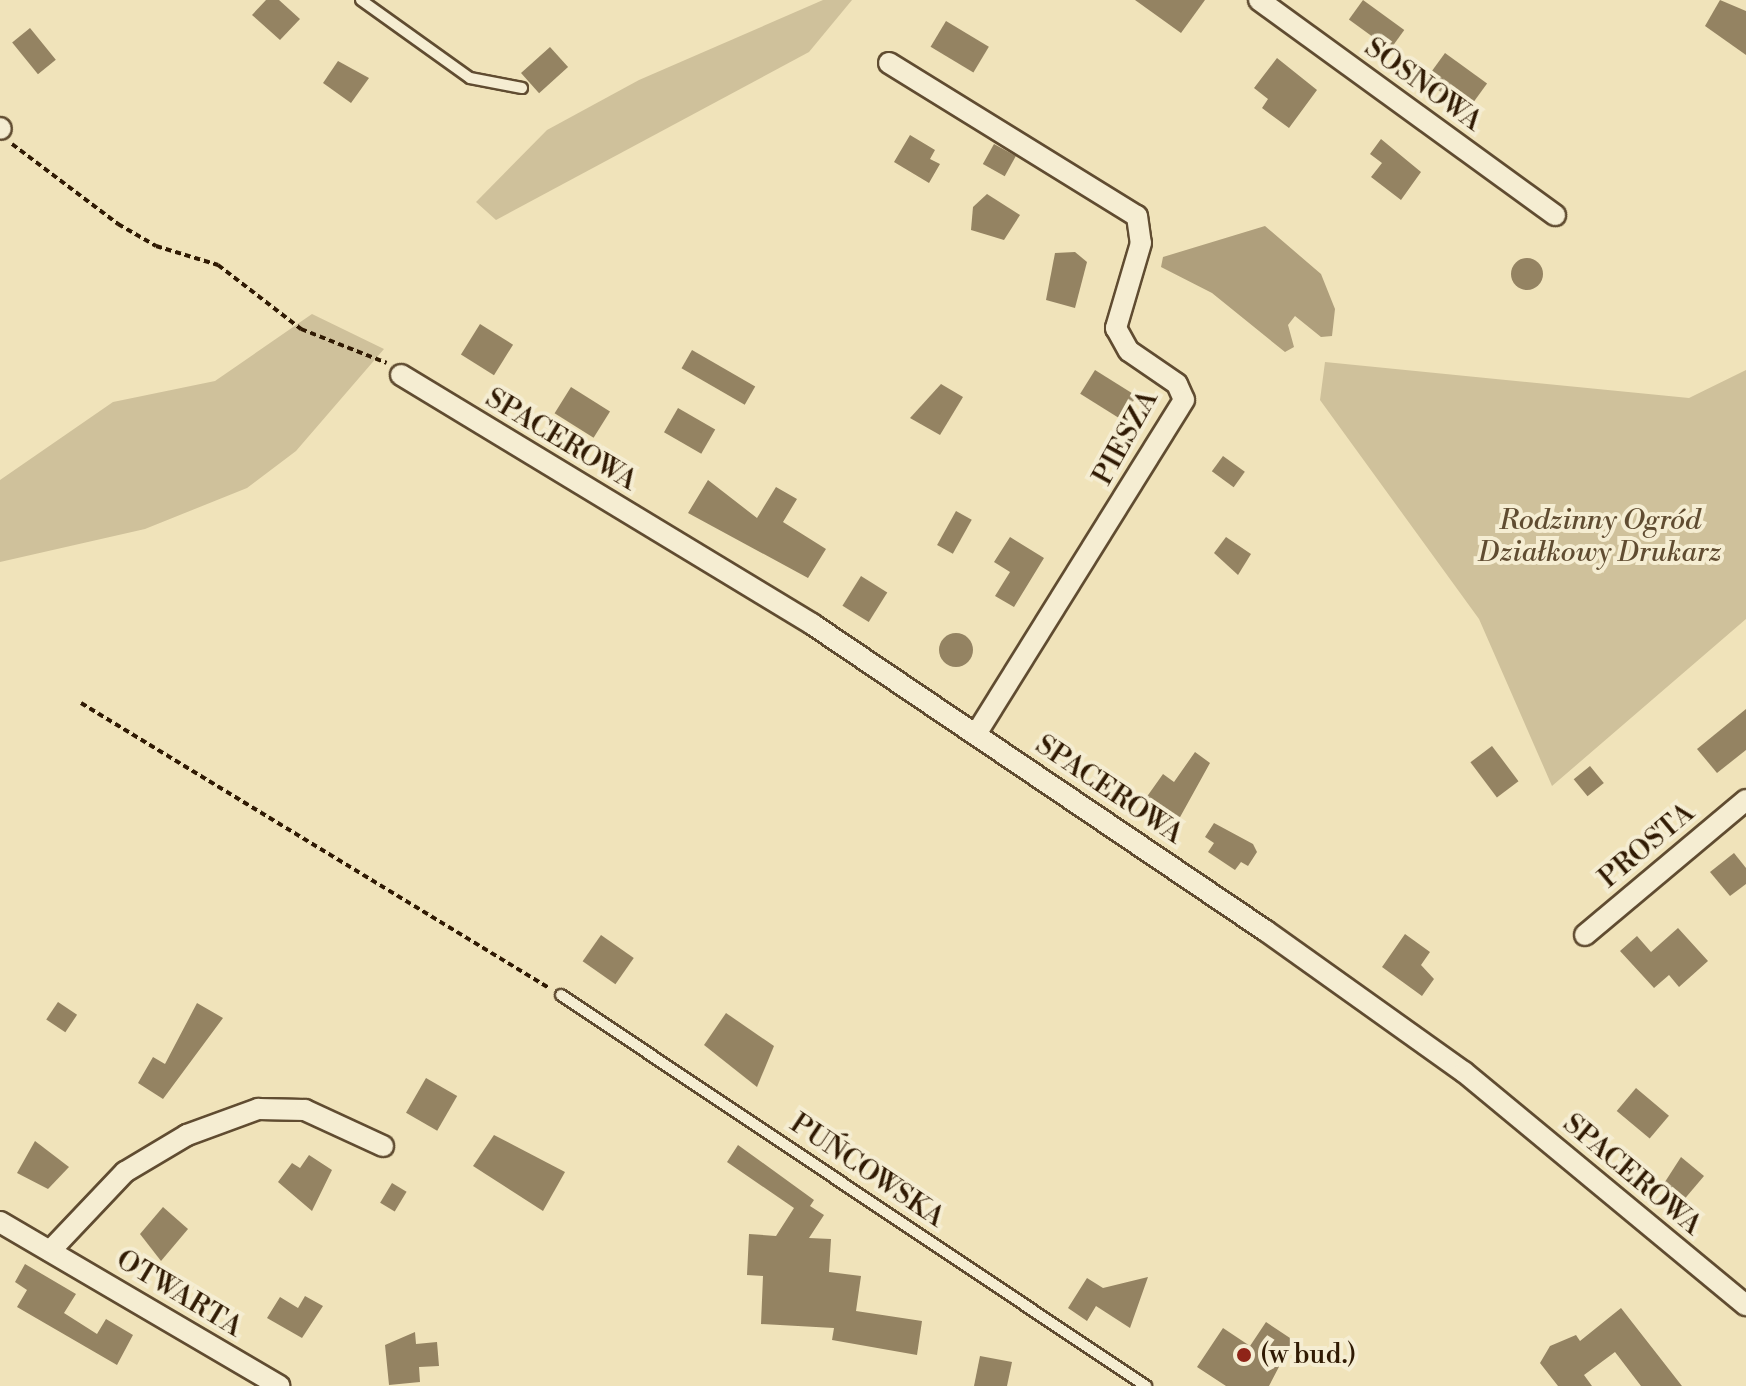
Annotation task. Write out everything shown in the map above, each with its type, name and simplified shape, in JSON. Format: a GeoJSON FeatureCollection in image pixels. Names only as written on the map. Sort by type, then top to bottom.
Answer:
{"type":"FeatureCollection","features":[{"type":"Feature","properties":{"kind":"street","name":"SOSNOWA"},"geometry":{"type":"LineString","coordinates":[[1259,0],[1555,215]]}},
{"type":"Feature","properties":{"kind":"street","name":"PIESZA"},"geometry":{"type":"LineString","coordinates":[[889,63],[1137,216],[1141,243],[1116,328],[1129,351],[1177,384],[1184,400],[977,733]]}},
{"type":"Feature","properties":{"kind":"street","name":"SPACEROWA"},"geometry":{"type":"LineString","coordinates":[[401,375],[812,624],[977,733],[1464,1072],[1746,1305]]}},
{"type":"Feature","properties":{"kind":"street","name":"PROSTA"},"geometry":{"type":"LineString","coordinates":[[1585,935],[1746,800]]}},
{"type":"Feature","properties":{"kind":"street"},"geometry":{"type":"LineString","coordinates":[[50,1251],[125,1172],[187,1135],[258,1109],[305,1110],[383,1146]]}},
{"type":"Feature","properties":{"kind":"street","name":"OTWARTA"},"geometry":{"type":"LineString","coordinates":[[0,1222],[280,1386]]}},
{"type":"Feature","properties":{"kind":"lane"},"geometry":{"type":"LineString","coordinates":[[361,0],[470,78],[522,88]]}},
{"type":"Feature","properties":{"kind":"lane","name":"PUŃCOWSKA"},"geometry":{"type":"LineString","coordinates":[[561,995],[1146,1386]]}},
{"type":"Feature","properties":{"kind":"path"},"geometry":{"type":"LineString","coordinates":[[1,128],[18,153],[118,224],[156,246],[218,265],[301,329],[401,375]]}},
{"type":"Feature","properties":{"kind":"path"},"geometry":{"type":"LineString","coordinates":[[81,703],[561,995]]}},
{"type":"Feature","properties":{"kind":"green space"},"geometry":{"type":"Polygon","coordinates":[[[823,0],[852,0],[809,52],[496,220],[476,202],[547,130],[639,80],[823,0]]]}},
{"type":"Feature","properties":{"kind":"green space"},"geometry":{"type":"Polygon","coordinates":[[[312,314],[384,349],[296,451],[247,488],[145,529],[0,562],[0,480],[113,402],[215,381],[312,314]]]}},
{"type":"Feature","properties":{"kind":"green space","name":"Rodzinny Ogród Działkowy Drukarz"},"geometry":{"type":"Polygon","coordinates":[[[1325,362],[1689,398],[1746,370],[1746,619],[1552,786],[1479,619],[1320,400],[1325,362]]]}},
{"type":"Feature","properties":{"kind":"shaded area"},"geometry":{"type":"Polygon","coordinates":[[[1265,226],[1321,274],[1335,309],[1332,336],[1321,337],[1295,316],[1288,325],[1294,347],[1285,352],[1212,293],[1161,267],[1163,257],[1265,226]]]}},
{"type":"Feature","properties":{"kind":"building"},"geometry":{"type":"Polygon","coordinates":[[[266,0],[279,0],[300,19],[280,40],[252,15],[266,0]]]}},
{"type":"Feature","properties":{"kind":"building"},"geometry":{"type":"Polygon","coordinates":[[[1135,0],[1205,0],[1181,33],[1135,0]]]}},
{"type":"Feature","properties":{"kind":"building"},"geometry":{"type":"Polygon","coordinates":[[[1363,0],[1404,30],[1390,49],[1349,19],[1363,0]]]}},
{"type":"Feature","properties":{"kind":"building"},"geometry":{"type":"Polygon","coordinates":[[[1720,0],[1746,11],[1746,55],[1705,26],[1720,0]]]}},
{"type":"Feature","properties":{"kind":"building"},"geometry":{"type":"Polygon","coordinates":[[[946,21],[989,47],[973,72],[931,47],[946,21]]]}},
{"type":"Feature","properties":{"kind":"building"},"geometry":{"type":"Polygon","coordinates":[[[30,28],[56,60],[38,74],[12,42],[30,28]]]}},
{"type":"Feature","properties":{"kind":"building"},"geometry":{"type":"Polygon","coordinates":[[[550,47],[568,67],[539,93],[521,73],[550,47]]]}},
{"type":"Feature","properties":{"kind":"building"},"geometry":{"type":"Polygon","coordinates":[[[1445,53],[1487,84],[1467,111],[1425,81],[1445,53]]]}},
{"type":"Feature","properties":{"kind":"building"},"geometry":{"type":"Polygon","coordinates":[[[1277,58],[1317,90],[1289,128],[1262,108],[1268,99],[1254,88],[1277,58]]]}},
{"type":"Feature","properties":{"kind":"building"},"geometry":{"type":"Polygon","coordinates":[[[338,61],[369,78],[351,103],[323,83],[338,61]]]}},
{"type":"Feature","properties":{"kind":"building"},"geometry":{"type":"Polygon","coordinates":[[[910,135],[935,150],[930,159],[940,164],[929,183],[894,162],[910,135]]]}},
{"type":"Feature","properties":{"kind":"building"},"geometry":{"type":"Polygon","coordinates":[[[1381,139],[1421,172],[1401,200],[1371,177],[1382,163],[1370,154],[1381,139]]]}},
{"type":"Feature","properties":{"kind":"building"},"geometry":{"type":"Polygon","coordinates":[[[994,144],[1016,156],[1005,176],[983,164],[994,144]]]}},
{"type":"Feature","properties":{"kind":"building"},"geometry":{"type":"Polygon","coordinates":[[[987,194],[1020,215],[1004,240],[971,230],[973,207],[987,194]]]}},
{"type":"Feature","properties":{"kind":"building"},"geometry":{"type":"Polygon","coordinates":[[[1075,252],[1087,262],[1075,308],[1046,300],[1055,253],[1075,252]]]}},
{"type":"Feature","properties":{"kind":"building"},"geometry":{"type":"Polygon","coordinates":[[[1527,258],[1539,262],[1543,274],[1539,286],[1527,290],[1515,286],[1511,274],[1515,262],[1527,258]]]}},
{"type":"Feature","properties":{"kind":"building"},"geometry":{"type":"Polygon","coordinates":[[[480,324],[513,345],[494,375],[461,355],[480,324]]]}},
{"type":"Feature","properties":{"kind":"building"},"geometry":{"type":"Polygon","coordinates":[[[692,350],[755,386],[745,405],[682,368],[692,350]]]}},
{"type":"Feature","properties":{"kind":"building"},"geometry":{"type":"Polygon","coordinates":[[[1095,370],[1137,396],[1122,420],[1080,394],[1095,370]]]}},
{"type":"Feature","properties":{"kind":"building"},"geometry":{"type":"Polygon","coordinates":[[[941,384],[963,397],[940,435],[910,418],[941,384]]]}},
{"type":"Feature","properties":{"kind":"building"},"geometry":{"type":"Polygon","coordinates":[[[571,387],[610,411],[594,438],[555,413],[571,387]]]}},
{"type":"Feature","properties":{"kind":"building"},"geometry":{"type":"Polygon","coordinates":[[[678,408],[715,430],[701,454],[664,432],[678,408]]]}},
{"type":"Feature","properties":{"kind":"building"},"geometry":{"type":"Polygon","coordinates":[[[1223,456],[1245,472],[1234,487],[1212,471],[1223,456]]]}},
{"type":"Feature","properties":{"kind":"building"},"geometry":{"type":"Polygon","coordinates":[[[708,480],[757,518],[776,487],[797,499],[783,522],[826,549],[808,578],[688,513],[708,480]]]}},
{"type":"Feature","properties":{"kind":"building"},"geometry":{"type":"Polygon","coordinates":[[[956,511],[972,520],[953,554],[937,545],[956,511]]]}},
{"type":"Feature","properties":{"kind":"building"},"geometry":{"type":"Polygon","coordinates":[[[1010,537],[1044,558],[1014,607],[995,596],[1010,572],[994,562],[1010,537]]]}},
{"type":"Feature","properties":{"kind":"building"},"geometry":{"type":"Polygon","coordinates":[[[1226,537],[1251,554],[1238,575],[1214,553],[1226,537]]]}},
{"type":"Feature","properties":{"kind":"building"},"geometry":{"type":"Polygon","coordinates":[[[861,576],[887,592],[869,622],[842,606],[861,576]]]}},
{"type":"Feature","properties":{"kind":"building"},"geometry":{"type":"Polygon","coordinates":[[[956,633],[968,638],[973,650],[968,662],[956,667],[944,662],[939,650],[944,638],[956,633]]]}},
{"type":"Feature","properties":{"kind":"building"},"geometry":{"type":"Polygon","coordinates":[[[1746,709],[1746,750],[1717,773],[1697,749],[1746,709]]]}},
{"type":"Feature","properties":{"kind":"building"},"geometry":{"type":"Polygon","coordinates":[[[1492,746],[1518,781],[1497,797],[1470,762],[1492,746]]]}},
{"type":"Feature","properties":{"kind":"building"},"geometry":{"type":"Polygon","coordinates":[[[1195,752],[1210,763],[1174,828],[1141,805],[1163,774],[1174,782],[1195,752]]]}},
{"type":"Feature","properties":{"kind":"building"},"geometry":{"type":"Polygon","coordinates":[[[1590,766],[1604,783],[1588,796],[1574,779],[1590,766]]]}},
{"type":"Feature","properties":{"kind":"building"},"geometry":{"type":"Polygon","coordinates":[[[1214,823],[1253,844],[1257,852],[1248,866],[1241,862],[1235,870],[1208,852],[1214,843],[1205,837],[1214,823]]]}},
{"type":"Feature","properties":{"kind":"building"},"geometry":{"type":"Polygon","coordinates":[[[1734,853],[1746,868],[1746,884],[1730,896],[1710,872],[1734,853]]]}},
{"type":"Feature","properties":{"kind":"building"},"geometry":{"type":"Polygon","coordinates":[[[1678,928],[1708,961],[1679,987],[1669,975],[1654,988],[1620,951],[1637,936],[1651,952],[1678,928]]]}},
{"type":"Feature","properties":{"kind":"building"},"geometry":{"type":"Polygon","coordinates":[[[1405,934],[1430,952],[1421,965],[1434,979],[1422,996],[1382,967],[1405,934]]]}},
{"type":"Feature","properties":{"kind":"building"},"geometry":{"type":"Polygon","coordinates":[[[601,935],[634,958],[615,984],[583,961],[601,935]]]}},
{"type":"Feature","properties":{"kind":"building"},"geometry":{"type":"Polygon","coordinates":[[[58,1002],[77,1015],[65,1032],[46,1019],[58,1002]]]}},
{"type":"Feature","properties":{"kind":"building"},"geometry":{"type":"Polygon","coordinates":[[[197,1003],[223,1018],[163,1099],[138,1083],[153,1057],[165,1064],[197,1003]]]}},
{"type":"Feature","properties":{"kind":"building"},"geometry":{"type":"Polygon","coordinates":[[[726,1013],[774,1046],[757,1087],[704,1045],[726,1013]]]}},
{"type":"Feature","properties":{"kind":"building"},"geometry":{"type":"Polygon","coordinates":[[[426,1078],[457,1096],[437,1131],[406,1113],[426,1078]]]}},
{"type":"Feature","properties":{"kind":"building"},"geometry":{"type":"Polygon","coordinates":[[[1636,1088],[1669,1116],[1650,1139],[1617,1111],[1636,1088]]]}},
{"type":"Feature","properties":{"kind":"building"},"geometry":{"type":"Polygon","coordinates":[[[494,1135],[565,1172],[543,1211],[473,1166],[494,1135]]]}},
{"type":"Feature","properties":{"kind":"building"},"geometry":{"type":"Polygon","coordinates":[[[35,1141],[69,1167],[48,1189],[17,1173],[35,1141]]]}},
{"type":"Feature","properties":{"kind":"building"},"geometry":{"type":"Polygon","coordinates":[[[738,1145],[814,1200],[810,1206],[824,1215],[809,1238],[831,1239],[829,1272],[861,1276],[856,1311],[922,1321],[917,1355],[832,1340],[834,1328],[761,1324],[763,1276],[747,1275],[749,1234],[776,1236],[794,1208],[727,1162],[738,1145]]]}},
{"type":"Feature","properties":{"kind":"building"},"geometry":{"type":"Polygon","coordinates":[[[309,1155],[332,1170],[312,1211],[278,1182],[292,1163],[300,1168],[309,1155]]]}},
{"type":"Feature","properties":{"kind":"building"},"geometry":{"type":"Polygon","coordinates":[[[1681,1157],[1704,1176],[1682,1202],[1663,1185],[1681,1157]]]}},
{"type":"Feature","properties":{"kind":"building"},"geometry":{"type":"Polygon","coordinates":[[[392,1183],[407,1192],[395,1211],[380,1203],[392,1183]]]}},
{"type":"Feature","properties":{"kind":"building"},"geometry":{"type":"Polygon","coordinates":[[[163,1207],[188,1229],[161,1261],[140,1234],[163,1207]]]}},
{"type":"Feature","properties":{"kind":"building"},"geometry":{"type":"Polygon","coordinates":[[[25,1264],[76,1294],[64,1313],[97,1334],[106,1319],[133,1335],[117,1365],[17,1307],[27,1290],[15,1282],[25,1264]]]}},
{"type":"Feature","properties":{"kind":"building"},"geometry":{"type":"Polygon","coordinates":[[[1148,1277],[1130,1328],[1096,1306],[1087,1321],[1068,1308],[1087,1278],[1103,1288],[1148,1277]]]}},
{"type":"Feature","properties":{"kind":"building"},"geometry":{"type":"Polygon","coordinates":[[[305,1296],[323,1306],[302,1338],[267,1318],[280,1297],[298,1308],[305,1296]]]}},
{"type":"Feature","properties":{"kind":"building"},"geometry":{"type":"Polygon","coordinates":[[[1621,1308],[1682,1386],[1641,1386],[1615,1352],[1584,1375],[1592,1386],[1558,1386],[1540,1363],[1550,1346],[1576,1335],[1580,1341],[1621,1308]]]}},
{"type":"Feature","properties":{"kind":"building","name":"(w bud.)"},"geometry":{"type":"Polygon","coordinates":[[[1266,1322],[1293,1340],[1269,1386],[1226,1386],[1197,1367],[1223,1328],[1250,1346],[1266,1322]]]}},
{"type":"Feature","properties":{"kind":"building"},"geometry":{"type":"Polygon","coordinates":[[[415,1332],[416,1344],[437,1342],[439,1366],[419,1367],[420,1382],[389,1385],[385,1345],[415,1332]]]}},
{"type":"Feature","properties":{"kind":"building"},"geometry":{"type":"Polygon","coordinates":[[[980,1356],[1012,1362],[1007,1386],[974,1386],[980,1356]]]}},
{"type":"Feature","properties":{"kind":"place","name":"(w bud.)"},"geometry":{"type":"Point","coordinates":[1244,1355]}}]}
